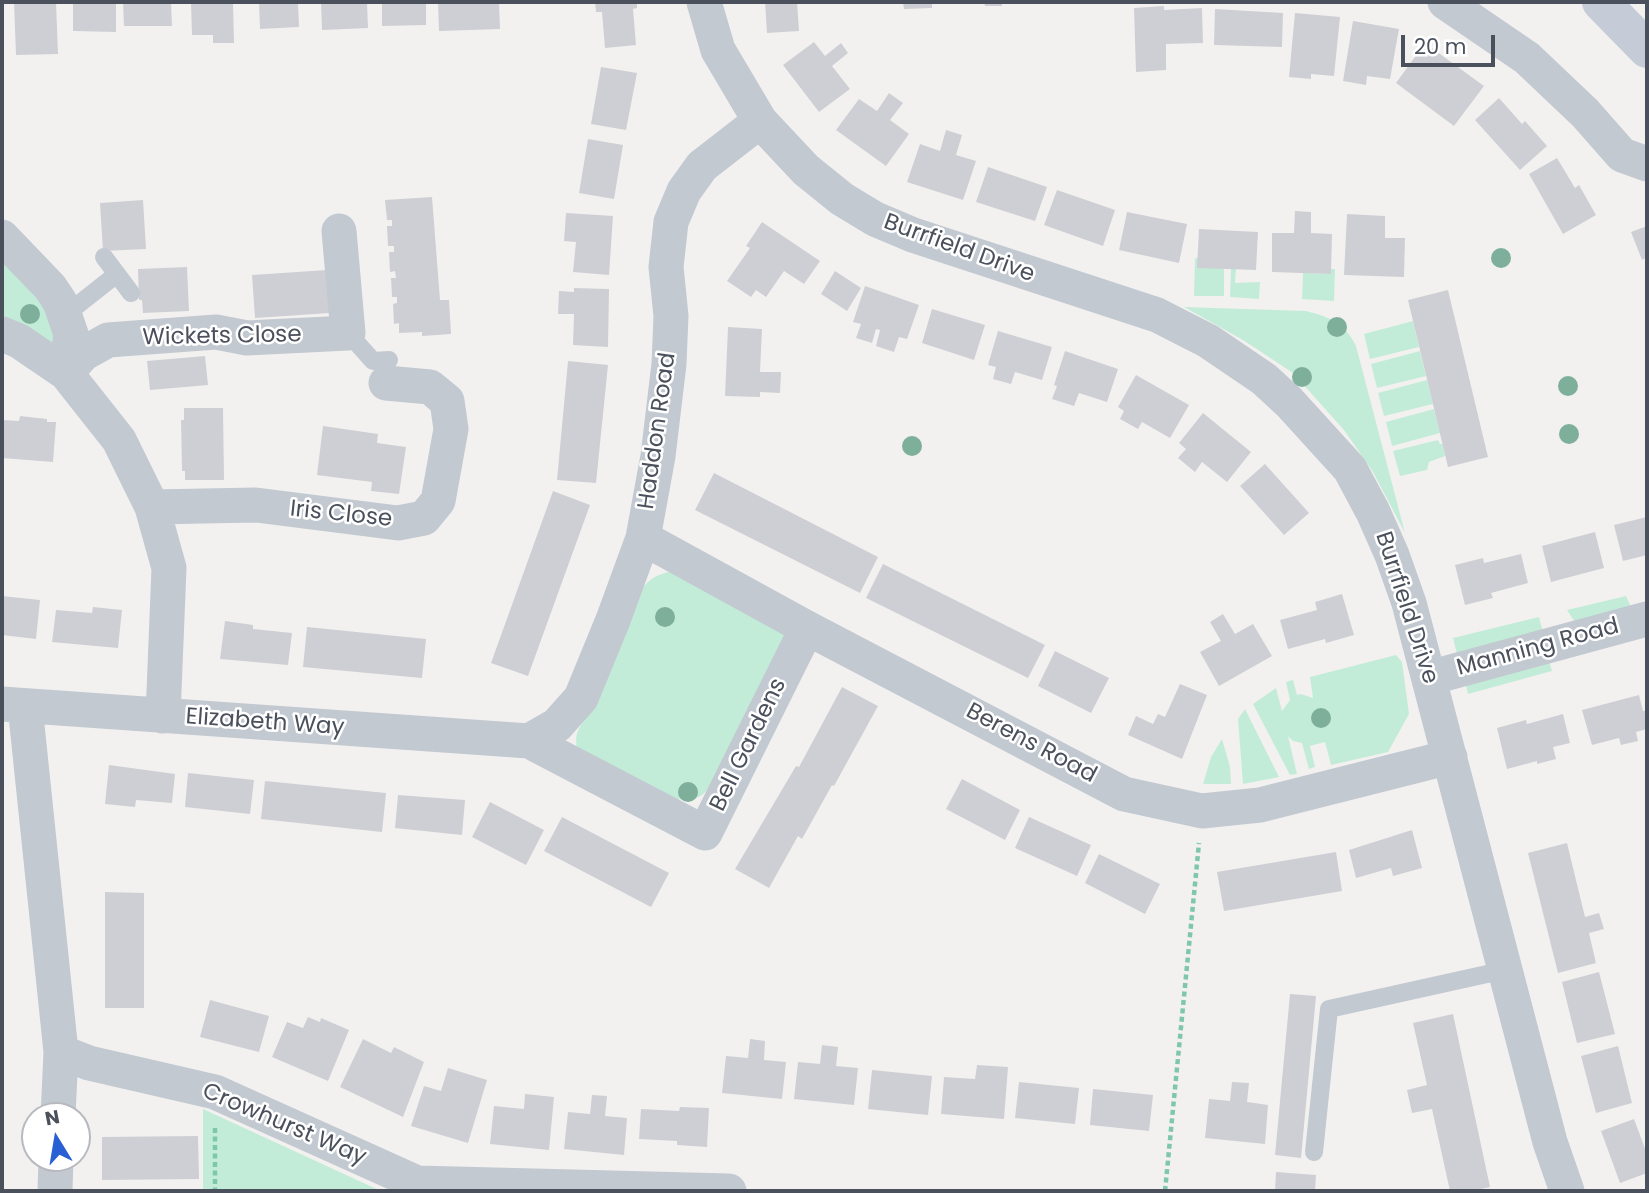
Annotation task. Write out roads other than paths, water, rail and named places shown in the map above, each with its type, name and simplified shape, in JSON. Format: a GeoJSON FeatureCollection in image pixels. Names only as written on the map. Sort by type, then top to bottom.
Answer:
{"type":"FeatureCollection","features":[{"type":"Feature","properties":{"kind":"main road"},"geometry":{"type":"LineString","coordinates":[[1601,2],[1647,49]]}},
{"type":"Feature","properties":{"kind":"street","name":"Burrfield Drive"},"geometry":{"type":"LineString","coordinates":[[704,2],[718,50],[760,121],[806,170],[842,200],[875,219],[913,235],[1157,315],[1208,341],[1264,379],[1289,402],[1350,469],[1392,555],[1409,603],[1550,1142],[1567,1191]]}},
{"type":"Feature","properties":{"kind":"street"},"geometry":{"type":"LineString","coordinates":[[1446,2],[1527,58],[1585,113],[1622,155],[1647,164]]}},
{"type":"Feature","properties":{"kind":"street","name":"Haddon Road"},"geometry":{"type":"LineString","coordinates":[[529,741],[557,725],[581,698],[643,538],[659,456],[669,364],[671,316],[666,267],[671,222],[684,191],[702,166],[760,121]]}},
{"type":"Feature","properties":{"kind":"street"},"geometry":{"type":"LineString","coordinates":[[339,231],[348,333]]}},
{"type":"Feature","properties":{"kind":"street"},"geometry":{"type":"LineString","coordinates":[[2,237],[50,287],[65,315],[71,334],[66,373]]}},
{"type":"Feature","properties":{"kind":"street","name":"Wickets Close"},"geometry":{"type":"LineString","coordinates":[[66,373],[83,354],[108,340],[216,332],[247,338],[348,333]]}},
{"type":"Feature","properties":{"kind":"street"},"geometry":{"type":"LineString","coordinates":[[2,334],[47,358],[66,373],[119,440],[152,507],[169,568],[163,716]]}},
{"type":"Feature","properties":{"kind":"street","name":"Iris Close"},"geometry":{"type":"LineString","coordinates":[[152,507],[256,505],[398,523],[424,518],[438,501],[451,429],[447,401],[430,387],[387,372]]}},
{"type":"Feature","properties":{"kind":"street","name":"Berens Road"},"geometry":{"type":"LineString","coordinates":[[643,538],[807,628],[1124,794],[1202,811],[1260,805],[1450,757]]}},
{"type":"Feature","properties":{"kind":"street","name":"Manning Road"},"geometry":{"type":"LineString","coordinates":[[1429,678],[1647,619]]}},
{"type":"Feature","properties":{"kind":"street","name":"Bell Gardens"},"geometry":{"type":"LineString","coordinates":[[529,741],[705,833],[807,628]]}},
{"type":"Feature","properties":{"kind":"street"},"geometry":{"type":"LineString","coordinates":[[14,705],[61,1052],[59,1102]]}},
{"type":"Feature","properties":{"kind":"street","name":"Elizabeth Way"},"geometry":{"type":"LineString","coordinates":[[14,705],[529,741]]}},
{"type":"Feature","properties":{"kind":"street","name":"Crowhurst Way"},"geometry":{"type":"LineString","coordinates":[[61,1052],[89,1063],[215,1092],[417,1183],[729,1191]]}},
{"type":"Feature","properties":{"kind":"street"},"geometry":{"type":"LineString","coordinates":[[55,1191],[56,1172]]}},
{"type":"Feature","properties":{"kind":"lane"},"geometry":{"type":"LineString","coordinates":[[104,257],[131,293]]}},
{"type":"Feature","properties":{"kind":"lane"},"geometry":{"type":"LineString","coordinates":[[65,315],[117,274]]}},
{"type":"Feature","properties":{"kind":"lane"},"geometry":{"type":"LineString","coordinates":[[348,333],[373,361],[387,372]]}},
{"type":"Feature","properties":{"kind":"lane"},"geometry":{"type":"LineString","coordinates":[[1314,1152],[1329,1009],[1505,970]]}}]}
